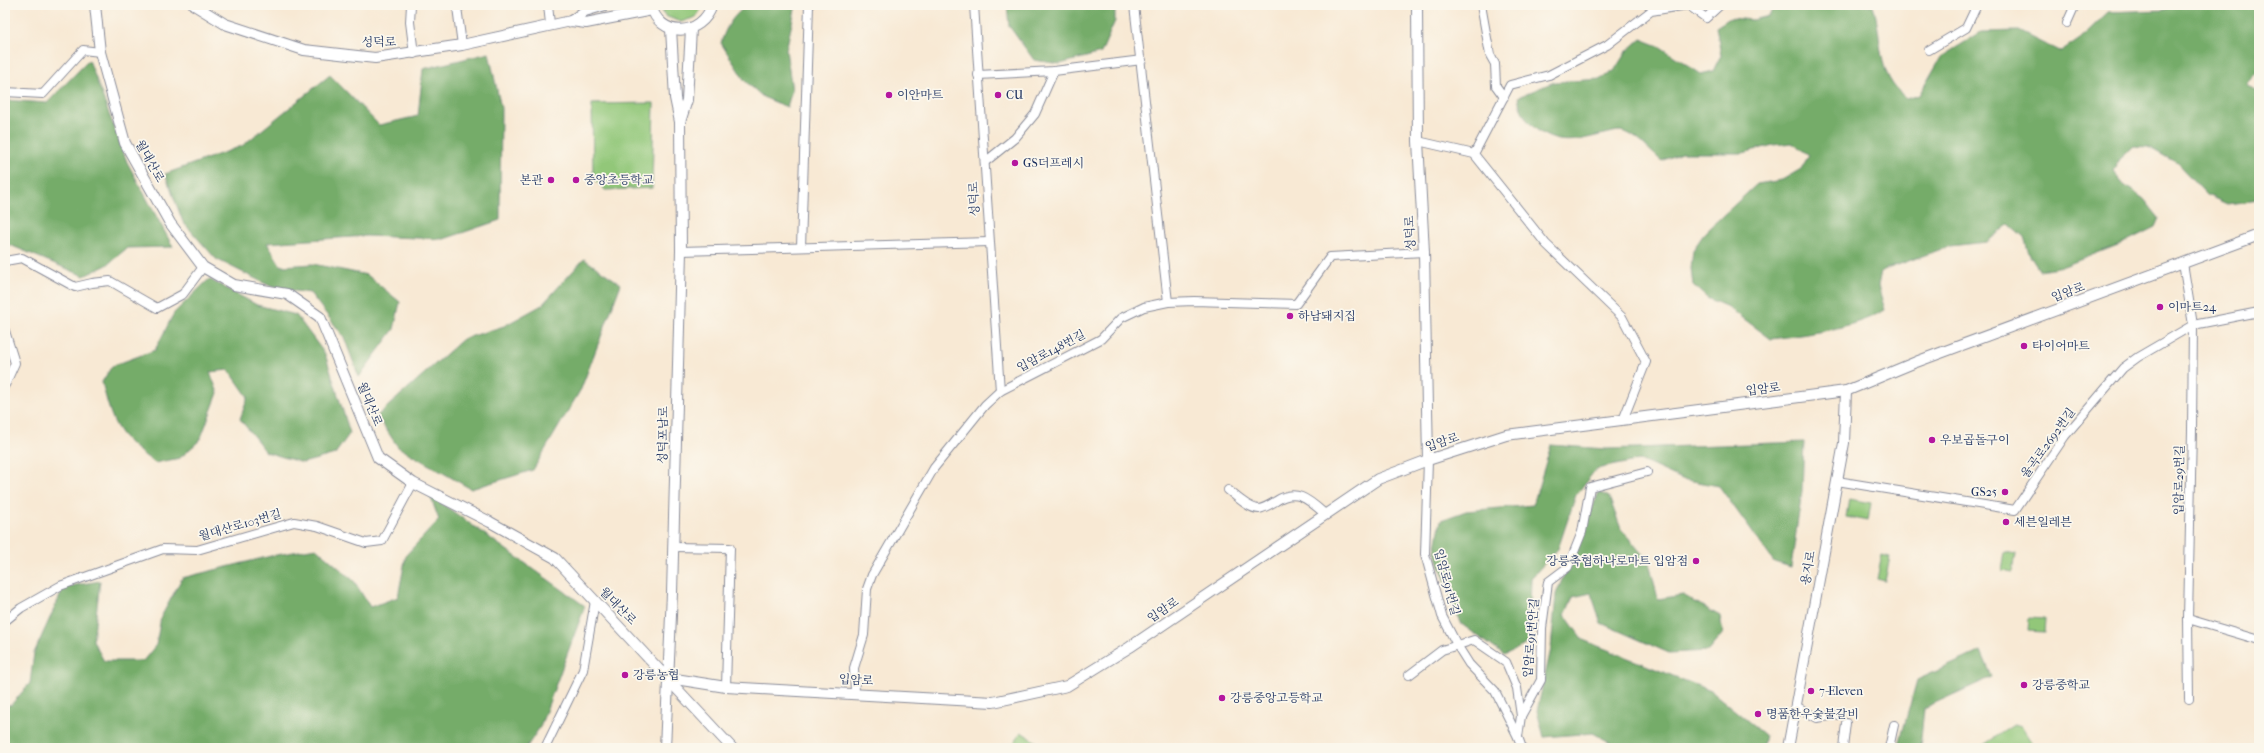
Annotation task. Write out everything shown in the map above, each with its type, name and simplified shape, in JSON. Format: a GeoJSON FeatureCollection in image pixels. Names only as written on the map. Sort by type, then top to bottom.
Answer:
{"type":"FeatureCollection","features":[{"type":"Feature","properties":{"kind":"street","name":"월대산로"},"geometry":{"type":"LineString","coordinates":[[95,5],[100,52],[125,143],[170,223],[203,267],[234,285],[287,294],[320,317],[378,458],[413,483],[490,522],[555,558],[669,678],[732,748]]}},
{"type":"Feature","properties":{"kind":"street","name":"성덕로"},"geometry":{"type":"LineString","coordinates":[[194,5],[225,24],[304,50],[375,58],[414,54],[462,45],[550,24],[571,21]]}},
{"type":"Feature","properties":{"kind":"street"},"geometry":{"type":"LineString","coordinates":[[412,5],[410,22],[414,54]]}},
{"type":"Feature","properties":{"kind":"street"},"geometry":{"type":"LineString","coordinates":[[462,45],[457,7],[465,5]]}},
{"type":"Feature","properties":{"kind":"street"},"geometry":{"type":"LineString","coordinates":[[548,5],[550,24]]}},
{"type":"Feature","properties":{"kind":"street"},"geometry":{"type":"LineString","coordinates":[[571,21],[585,11],[605,5]]}},
{"type":"Feature","properties":{"kind":"street"},"geometry":{"type":"LineString","coordinates":[[571,21],[586,23],[651,8],[659,21],[671,29],[691,29],[701,24],[708,16],[713,5]]}},
{"type":"Feature","properties":{"kind":"street"},"geometry":{"type":"LineString","coordinates":[[800,247],[809,5]]}},
{"type":"Feature","properties":{"kind":"street","name":"성덕로"},"geometry":{"type":"LineString","coordinates":[[974,5],[1000,391]]}},
{"type":"Feature","properties":{"kind":"street"},"geometry":{"type":"LineString","coordinates":[[1134,5],[1142,60],[1168,302]]}},
{"type":"Feature","properties":{"kind":"street","name":"성덕로"},"geometry":{"type":"LineString","coordinates":[[1417,5],[1418,141],[1424,252],[1428,460]]}},
{"type":"Feature","properties":{"kind":"street"},"geometry":{"type":"LineString","coordinates":[[1481,5],[1490,55],[1495,64],[1496,86],[1504,97]]}},
{"type":"Feature","properties":{"kind":"street"},"geometry":{"type":"LineString","coordinates":[[1474,154],[1510,85],[1549,75],[1607,46],[1651,11],[1688,5],[1706,18],[1720,5]]}},
{"type":"Feature","properties":{"kind":"street"},"geometry":{"type":"LineString","coordinates":[[1929,50],[1966,28],[1976,5]]}},
{"type":"Feature","properties":{"kind":"street"},"geometry":{"type":"LineString","coordinates":[[2067,22],[2075,5]]}},
{"type":"Feature","properties":{"kind":"street"},"geometry":{"type":"LineString","coordinates":[[671,29],[675,98],[680,122]]}},
{"type":"Feature","properties":{"kind":"street"},"geometry":{"type":"LineString","coordinates":[[680,122],[687,100],[691,29]]}},
{"type":"Feature","properties":{"kind":"street"},"geometry":{"type":"LineString","coordinates":[[5,92],[43,94],[84,50],[100,52]]}},
{"type":"Feature","properties":{"kind":"street"},"geometry":{"type":"LineString","coordinates":[[978,74],[1054,72],[1142,60]]}},
{"type":"Feature","properties":{"kind":"street"},"geometry":{"type":"LineString","coordinates":[[985,162],[1015,138],[1035,114],[1054,72]]}},
{"type":"Feature","properties":{"kind":"street","name":"성덕포남로"},"geometry":{"type":"LineString","coordinates":[[665,748],[669,678],[681,251],[680,122]]}},
{"type":"Feature","properties":{"kind":"street"},"geometry":{"type":"LineString","coordinates":[[1418,141],[1474,154],[1546,244],[1622,317],[1646,362],[1623,420]]}},
{"type":"Feature","properties":{"kind":"street","name":"입암로"},"geometry":{"type":"LineString","coordinates":[[669,678],[726,687],[855,693],[993,702],[1067,686],[1130,647],[1378,479],[1428,460],[1506,435],[1846,391],[1916,362],[2259,235]]}},
{"type":"Feature","properties":{"kind":"street"},"geometry":{"type":"LineString","coordinates":[[681,251],[989,242]]}},
{"type":"Feature","properties":{"kind":"street","name":"입암로148번길"},"geometry":{"type":"LineString","coordinates":[[855,693],[854,668],[864,635],[866,589],[872,575],[934,468],[985,405],[1000,391],[1100,339],[1121,318],[1144,307],[1168,302],[1296,304],[1330,257],[1424,252]]}},
{"type":"Feature","properties":{"kind":"street"},"geometry":{"type":"LineString","coordinates":[[5,261],[22,258],[75,287],[110,281],[157,308],[183,294],[203,267]]}},
{"type":"Feature","properties":{"kind":"street","name":"입암로29번길"},"geometry":{"type":"LineString","coordinates":[[2183,263],[2193,325],[2188,620],[2189,699]]}},
{"type":"Feature","properties":{"kind":"street","name":"율곡로2692번길"},"geometry":{"type":"LineString","coordinates":[[1837,481],[2015,510],[2065,436],[2123,368],[2138,357],[2193,325],[2259,312]]}},
{"type":"Feature","properties":{"kind":"street"},"geometry":{"type":"LineString","coordinates":[[5,331],[15,363],[5,385]]}},
{"type":"Feature","properties":{"kind":"street","name":"용지로"},"geometry":{"type":"LineString","coordinates":[[1788,748],[1844,443],[1846,391]]}},
{"type":"Feature","properties":{"kind":"street","name":"입암로91번길"},"geometry":{"type":"LineString","coordinates":[[1428,460],[1425,554],[1442,616],[1457,645],[1470,664],[1495,691],[1522,748]]}},
{"type":"Feature","properties":{"kind":"street","name":"입암로91번안길"},"geometry":{"type":"LineString","coordinates":[[1522,716],[1541,680],[1542,628],[1548,582],[1568,567],[1582,532],[1590,487],[1648,472]]}},
{"type":"Feature","properties":{"kind":"street","name":"월대산로103번길"},"geometry":{"type":"LineString","coordinates":[[5,621],[21,608],[60,586],[163,549],[197,550],[294,522],[317,526],[366,543],[382,541],[413,483]]}},
{"type":"Feature","properties":{"kind":"street"},"geometry":{"type":"LineString","coordinates":[[1228,490],[1254,508],[1261,509],[1283,495],[1299,496],[1309,500],[1326,515]]}},
{"type":"Feature","properties":{"kind":"street"},"geometry":{"type":"LineString","coordinates":[[673,547],[730,548],[726,687]]}},
{"type":"Feature","properties":{"kind":"street"},"geometry":{"type":"LineString","coordinates":[[545,748],[583,670],[596,601]]}},
{"type":"Feature","properties":{"kind":"street"},"geometry":{"type":"LineString","coordinates":[[2188,620],[2259,640]]}},
{"type":"Feature","properties":{"kind":"street"},"geometry":{"type":"LineString","coordinates":[[1409,674],[1442,650],[1474,640],[1506,662],[1517,688],[1522,716],[1518,737]]}},
{"type":"Feature","properties":{"kind":"street"},"geometry":{"type":"LineString","coordinates":[[1796,706],[1817,718],[1837,715]]}},
{"type":"Feature","properties":{"kind":"street"},"geometry":{"type":"LineString","coordinates":[[1843,748],[1846,724]]}},
{"type":"Feature","properties":{"kind":"street"},"geometry":{"type":"LineString","coordinates":[[1889,748],[1894,725]]}},
{"type":"Feature","properties":{"kind":"green space"},"geometry":{"type":"Polygon","coordinates":[[[659,5],[704,5],[696,17],[681,22],[665,16],[659,5]]]}},
{"type":"Feature","properties":{"kind":"green space"},"geometry":{"type":"Polygon","coordinates":[[[747,5],[796,5],[786,50],[792,90],[787,107],[763,97],[745,81],[721,43],[725,31],[731,22],[747,5]]]}},
{"type":"Feature","properties":{"kind":"green space"},"geometry":{"type":"Polygon","coordinates":[[[1007,5],[1115,5],[1115,21],[1101,53],[1060,64],[1034,60],[1009,26],[1007,5]]]}},
{"type":"Feature","properties":{"kind":"green space"},"geometry":{"type":"Polygon","coordinates":[[[1775,5],[1873,5],[1885,67],[1889,78],[1907,99],[1919,95],[1941,57],[1981,32],[2019,31],[2061,52],[2080,39],[2108,12],[2163,10],[2179,5],[2259,5],[2259,70],[2246,84],[2259,92],[2259,200],[2227,204],[2207,195],[2177,163],[2148,147],[2134,146],[2119,159],[2113,172],[2124,185],[2144,199],[2159,218],[2155,227],[2123,243],[2064,266],[2039,270],[2030,256],[2024,237],[2009,224],[1987,242],[1950,246],[1881,271],[1878,286],[1885,310],[1858,322],[1830,330],[1771,339],[1728,307],[1707,298],[1693,285],[1691,268],[1693,250],[1706,231],[1757,184],[1782,180],[1801,169],[1809,155],[1792,143],[1773,145],[1743,153],[1681,153],[1662,161],[1637,139],[1626,132],[1614,132],[1580,140],[1564,141],[1548,137],[1535,129],[1528,121],[1523,113],[1518,97],[1554,82],[1601,79],[1614,71],[1626,52],[1641,39],[1659,46],[1701,74],[1713,71],[1721,55],[1716,27],[1730,18],[1753,20],[1769,16],[1775,5]]]}},
{"type":"Feature","properties":{"kind":"green space"},"geometry":{"type":"Polygon","coordinates":[[[489,53],[501,108],[500,220],[444,239],[366,236],[267,243],[281,266],[313,264],[367,275],[400,302],[394,329],[359,377],[344,337],[310,293],[274,288],[216,259],[183,222],[165,174],[242,146],[330,75],[379,125],[418,116],[423,69],[489,53]]]}},
{"type":"Feature","properties":{"kind":"green space"},"geometry":{"type":"Polygon","coordinates":[[[89,60],[127,162],[173,247],[127,248],[107,265],[84,276],[10,245],[5,246],[5,100],[47,103],[89,60]]]}},
{"type":"Feature","properties":{"kind":"green space"},"geometry":{"type":"Polygon","coordinates":[[[654,103],[652,188],[605,190],[593,178],[592,104],[654,103]]]}},
{"type":"Feature","properties":{"kind":"green space"},"geometry":{"type":"Polygon","coordinates":[[[584,259],[621,284],[581,389],[533,470],[471,489],[398,447],[377,416],[463,339],[504,326],[542,305],[584,259]]]}},
{"type":"Feature","properties":{"kind":"green space"},"geometry":{"type":"Polygon","coordinates":[[[209,279],[257,305],[296,315],[325,354],[350,433],[335,454],[303,463],[266,452],[240,419],[248,397],[229,370],[210,372],[218,393],[200,440],[180,458],[155,463],[132,445],[118,429],[110,410],[102,382],[112,366],[155,350],[174,313],[209,279]]]}},
{"type":"Feature","properties":{"kind":"green space"},"geometry":{"type":"Polygon","coordinates":[[[1804,442],[1802,491],[1791,567],[1774,562],[1719,486],[1682,479],[1640,460],[1596,469],[1576,495],[1558,549],[1531,578],[1529,643],[1504,655],[1460,623],[1435,551],[1441,520],[1466,511],[1533,505],[1551,445],[1606,449],[1804,442]]]}},
{"type":"Feature","properties":{"kind":"green space"},"geometry":{"type":"Polygon","coordinates":[[[1599,492],[1609,497],[1621,529],[1649,562],[1658,599],[1683,595],[1720,616],[1723,633],[1708,651],[1669,653],[1601,623],[1591,593],[1573,597],[1565,615],[1583,640],[1711,691],[1765,735],[1762,748],[1621,748],[1593,733],[1544,737],[1537,711],[1551,649],[1556,594],[1599,492]]]}},
{"type":"Feature","properties":{"kind":"green space"},"geometry":{"type":"Polygon","coordinates":[[[430,495],[585,606],[540,727],[526,748],[5,748],[5,705],[11,705],[30,683],[34,653],[64,587],[100,581],[93,641],[104,661],[143,661],[156,645],[161,617],[182,578],[271,556],[316,548],[354,581],[370,607],[398,597],[406,555],[439,520],[430,495]]]}},
{"type":"Feature","properties":{"kind":"green space"},"geometry":{"type":"Polygon","coordinates":[[[1849,499],[1871,503],[1868,521],[1846,517],[1849,499]]]}},
{"type":"Feature","properties":{"kind":"green space"},"geometry":{"type":"Polygon","coordinates":[[[2005,552],[2016,554],[2013,572],[2002,570],[2005,552]]]}},
{"type":"Feature","properties":{"kind":"green space"},"geometry":{"type":"Polygon","coordinates":[[[1882,555],[1890,557],[1885,581],[1877,579],[1882,555]]]}},
{"type":"Feature","properties":{"kind":"green space"},"geometry":{"type":"Polygon","coordinates":[[[2029,618],[2045,619],[2044,632],[2028,631],[2029,618]]]}},
{"type":"Feature","properties":{"kind":"green space"},"geometry":{"type":"Polygon","coordinates":[[[1981,651],[1992,677],[1924,708],[1920,748],[1898,748],[1917,680],[1981,651]]]}},
{"type":"Feature","properties":{"kind":"green space"},"geometry":{"type":"Polygon","coordinates":[[[2015,724],[2021,726],[2035,748],[1979,748],[2015,724]]]}},
{"type":"Feature","properties":{"kind":"green space"},"geometry":{"type":"Polygon","coordinates":[[[1021,732],[1046,748],[1011,748],[1021,732]]]}},
{"type":"Feature","properties":{"kind":"place","name":"이안마트"},"geometry":{"type":"Point","coordinates":[889,95]}},
{"type":"Feature","properties":{"kind":"place","name":"CU"},"geometry":{"type":"Point","coordinates":[998,95]}},
{"type":"Feature","properties":{"kind":"place","name":"GS더프레시"},"geometry":{"type":"Point","coordinates":[1015,163]}},
{"type":"Feature","properties":{"kind":"place","name":"본관"},"geometry":{"type":"Point","coordinates":[551,180]}},
{"type":"Feature","properties":{"kind":"place","name":"중앙초등학교"},"geometry":{"type":"Point","coordinates":[576,180]}},
{"type":"Feature","properties":{"kind":"place","name":"이마트24"},"geometry":{"type":"Point","coordinates":[2160,307]}},
{"type":"Feature","properties":{"kind":"place","name":"하남돼지집"},"geometry":{"type":"Point","coordinates":[1290,316]}},
{"type":"Feature","properties":{"kind":"place","name":"타이어마트"},"geometry":{"type":"Point","coordinates":[2024,346]}},
{"type":"Feature","properties":{"kind":"place","name":"우보곱돌구이"},"geometry":{"type":"Point","coordinates":[1932,440]}},
{"type":"Feature","properties":{"kind":"place","name":"GS25"},"geometry":{"type":"Point","coordinates":[2005,492]}},
{"type":"Feature","properties":{"kind":"place","name":"세븐일레븐"},"geometry":{"type":"Point","coordinates":[2006,522]}},
{"type":"Feature","properties":{"kind":"place","name":"강릉축협하나로마트 입암점"},"geometry":{"type":"Point","coordinates":[1696,561]}},
{"type":"Feature","properties":{"kind":"place","name":"강릉농협"},"geometry":{"type":"Point","coordinates":[625,675]}},
{"type":"Feature","properties":{"kind":"place","name":"강릉중학교"},"geometry":{"type":"Point","coordinates":[2024,685]}},
{"type":"Feature","properties":{"kind":"place","name":"7-Eleven"},"geometry":{"type":"Point","coordinates":[1811,691]}},
{"type":"Feature","properties":{"kind":"place","name":"강릉중앙고등학교"},"geometry":{"type":"Point","coordinates":[1222,698]}},
{"type":"Feature","properties":{"kind":"place","name":"명품한우숯불갈비"},"geometry":{"type":"Point","coordinates":[1758,714]}}]}
